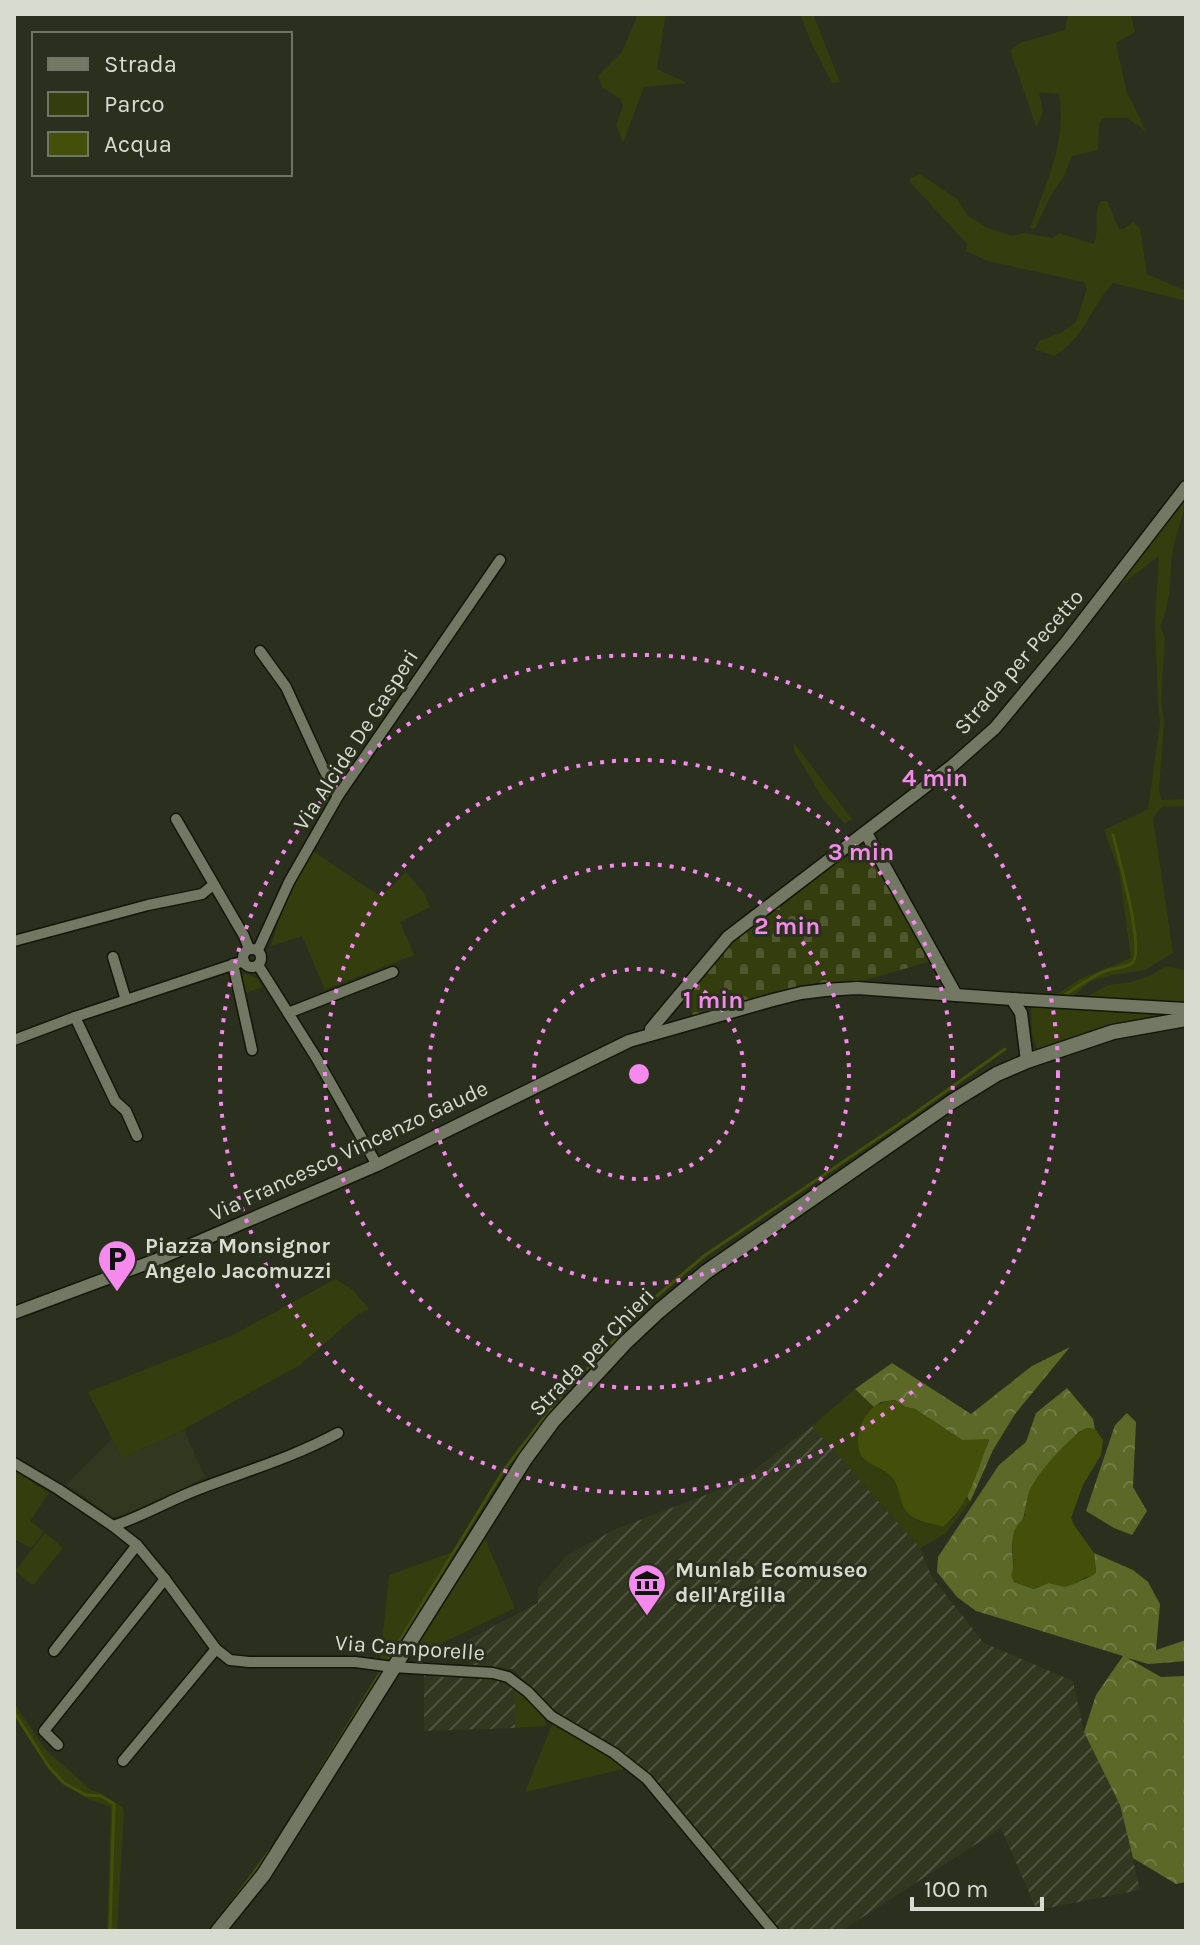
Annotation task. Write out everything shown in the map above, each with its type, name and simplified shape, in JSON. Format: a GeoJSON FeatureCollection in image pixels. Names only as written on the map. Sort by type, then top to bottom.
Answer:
{"type":"FeatureCollection","features":[{"type":"Feature","properties":{"kind":"main road","name":"Strada per Chieri"},"geometry":{"type":"LineString","coordinates":[[218,1931],[264,1874],[309,1805],[525,1459],[553,1421],[625,1343],[719,1263],[953,1101],[997,1074],[1113,1032],[1186,1019]]}},
{"type":"Feature","properties":{"kind":"street","name":"Strada per Pecetto"},"geometry":{"type":"LineString","coordinates":[[651,1034],[651,1029],[728,937],[952,766],[995,728],[1068,640],[1186,487]]}},
{"type":"Feature","properties":{"kind":"street","name":"Via Alcide De Gasperi"},"geometry":{"type":"LineString","coordinates":[[238,963],[253,950],[338,796],[500,560]]}},
{"type":"Feature","properties":{"kind":"street"},"geometry":{"type":"LineString","coordinates":[[260,651],[286,687],[338,796]]}},
{"type":"Feature","properties":{"kind":"street"},"geometry":{"type":"LineString","coordinates":[[176,819],[244,936],[253,950],[262,956],[258,965]]}},
{"type":"Feature","properties":{"kind":"street"},"geometry":{"type":"LineString","coordinates":[[866,833],[956,995]]}},
{"type":"Feature","properties":{"kind":"street"},"geometry":{"type":"LineString","coordinates":[[14,941],[148,905],[202,894],[213,885]]}},
{"type":"Feature","properties":{"kind":"street"},"geometry":{"type":"LineString","coordinates":[[113,957],[126,1000]]}},
{"type":"Feature","properties":{"kind":"street"},"geometry":{"type":"LineString","coordinates":[[14,1040],[238,963],[251,967],[258,965]]}},
{"type":"Feature","properties":{"kind":"street"},"geometry":{"type":"LineString","coordinates":[[238,963],[252,1050]]}},
{"type":"Feature","properties":{"kind":"street"},"geometry":{"type":"LineString","coordinates":[[258,965],[317,1059],[377,1165]]}},
{"type":"Feature","properties":{"kind":"street"},"geometry":{"type":"LineString","coordinates":[[288,1013],[393,972]]}},
{"type":"Feature","properties":{"kind":"street","name":"Via Francesco Vincenzo Gaude"},"geometry":{"type":"LineString","coordinates":[[14,1313],[156,1260],[377,1165],[629,1041],[773,1000],[825,990],[857,988],[1186,1009]]}},
{"type":"Feature","properties":{"kind":"street"},"geometry":{"type":"LineString","coordinates":[[1012,999],[1021,1013],[1027,1061]]}},
{"type":"Feature","properties":{"kind":"street"},"geometry":{"type":"LineString","coordinates":[[75,1017],[115,1101],[126,1111],[137,1136]]}},
{"type":"Feature","properties":{"kind":"street"},"geometry":{"type":"LineString","coordinates":[[113,1526],[196,1490],[296,1454],[338,1433]]}},
{"type":"Feature","properties":{"kind":"street"},"geometry":{"type":"LineString","coordinates":[[14,1463],[58,1489],[137,1545],[216,1649],[123,1761]]}},
{"type":"Feature","properties":{"kind":"street"},"geometry":{"type":"LineString","coordinates":[[54,1651],[137,1545]]}},
{"type":"Feature","properties":{"kind":"street"},"geometry":{"type":"LineString","coordinates":[[58,1745],[44,1731],[165,1579]]}},
{"type":"Feature","properties":{"kind":"street","name":"Via Camporelle"},"geometry":{"type":"LineString","coordinates":[[216,1649],[230,1660],[249,1662],[355,1662],[493,1673],[508,1677],[551,1716],[614,1753],[647,1779],[773,1931]]}},
{"type":"Feature","properties":{"kind":"shaded area"},"geometry":{"type":"Polygon","coordinates":[[[812,1426],[920,1548],[931,1576],[984,1643],[1073,1681],[1084,1732],[1120,1805],[1140,1890],[1043,1909],[1035,1906],[1001,1828],[841,1931],[779,1931],[680,1810],[645,1773],[556,1716],[513,1669],[471,1665],[460,1644],[538,1603],[538,1589],[566,1556],[614,1530],[737,1483],[812,1426]]]}},
{"type":"Feature","properties":{"kind":"shaded area"},"geometry":{"type":"Polygon","coordinates":[[[184,1430],[205,1477],[140,1511],[111,1517],[66,1485],[112,1439],[122,1458],[184,1430]]]}},
{"type":"Feature","properties":{"kind":"shaded area"},"geometry":{"type":"Polygon","coordinates":[[[424,1675],[490,1679],[515,1685],[515,1728],[424,1731],[424,1675]]]}},
{"type":"Feature","properties":{"kind":"green space"},"geometry":{"type":"Polygon","coordinates":[[[638,14],[666,14],[657,69],[687,83],[644,87],[623,143],[616,125],[623,106],[620,99],[602,87],[598,76],[622,52],[638,14]]]}},
{"type":"Feature","properties":{"kind":"green space"},"geometry":{"type":"Polygon","coordinates":[[[800,14],[813,14],[840,82],[832,83],[800,14]]]}},
{"type":"Feature","properties":{"kind":"green space"},"geometry":{"type":"Polygon","coordinates":[[[1068,14],[1131,14],[1135,32],[1116,43],[1127,93],[1146,131],[1127,118],[1103,118],[1099,124],[1098,150],[1072,156],[1035,229],[1030,228],[1058,145],[1059,94],[1039,92],[1043,112],[1036,127],[1010,50],[1020,43],[1065,30],[1068,14]]]}},
{"type":"Feature","properties":{"kind":"green space"},"geometry":{"type":"Polygon","coordinates":[[[920,174],[957,199],[968,216],[988,228],[1012,236],[1024,233],[1053,238],[1059,233],[1094,244],[1098,206],[1101,201],[1107,201],[1119,229],[1133,222],[1140,228],[1147,274],[1186,291],[1186,301],[1113,283],[1080,332],[1064,349],[1054,356],[1034,349],[1040,341],[1076,322],[1087,289],[1084,282],[991,262],[965,251],[968,245],[909,181],[920,174]]]}},
{"type":"Feature","properties":{"kind":"green space"},"geometry":{"type":"Polygon","coordinates":[[[1186,493],[1173,550],[1167,608],[1160,626],[1165,638],[1159,790],[1161,800],[1186,799],[1186,806],[1162,807],[1153,818],[1173,953],[1145,970],[1091,981],[1068,1000],[1053,997],[1080,979],[1131,958],[1119,870],[1104,830],[1148,809],[1160,723],[1155,619],[1159,556],[1121,585],[1118,583],[1186,493]]]}},
{"type":"Feature","properties":{"kind":"green space"},"geometry":{"type":"Polygon","coordinates":[[[794,743],[852,819],[845,824],[824,800],[794,751],[794,743]]]}},
{"type":"Feature","properties":{"kind":"green space"},"geometry":{"type":"Polygon","coordinates":[[[865,847],[931,961],[859,982],[816,983],[693,1016],[684,995],[725,946],[810,878],[865,847]]]}},
{"type":"Feature","properties":{"kind":"green space"},"geometry":{"type":"Polygon","coordinates":[[[311,850],[381,897],[406,872],[424,893],[430,907],[400,922],[414,955],[325,990],[302,936],[271,946],[283,907],[311,850]]]}},
{"type":"Feature","properties":{"kind":"green space"},"geometry":{"type":"Polygon","coordinates":[[[1166,966],[1186,970],[1186,1004],[1082,1000],[1108,985],[1147,977],[1166,966]]]}},
{"type":"Feature","properties":{"kind":"green space"},"geometry":{"type":"Polygon","coordinates":[[[248,974],[258,979],[262,987],[244,994],[240,975],[248,974]]]}},
{"type":"Feature","properties":{"kind":"green space"},"geometry":{"type":"Polygon","coordinates":[[[1037,1002],[1157,1015],[1092,1030],[1037,1050],[1032,1033],[1031,1009],[1037,1002]]]}},
{"type":"Feature","properties":{"kind":"green space"},"geometry":{"type":"Polygon","coordinates":[[[335,1279],[353,1290],[369,1309],[357,1315],[300,1365],[184,1430],[122,1458],[88,1392],[233,1335],[335,1279]]]}},
{"type":"Feature","properties":{"kind":"green space"},"geometry":{"type":"Polygon","coordinates":[[[1070,1347],[1015,1414],[993,1450],[970,1502],[967,1496],[989,1440],[962,1440],[915,1409],[895,1400],[881,1402],[874,1407],[855,1389],[892,1363],[971,1414],[1032,1366],[1070,1347]]]}},
{"type":"Feature","properties":{"kind":"green space"},"geometry":{"type":"Polygon","coordinates":[[[1067,1388],[1093,1419],[1095,1429],[1087,1428],[1079,1432],[1049,1463],[1030,1490],[1012,1546],[1014,1582],[1034,1589],[1048,1583],[1077,1583],[1096,1572],[1094,1553],[1133,1570],[1148,1582],[1160,1604],[1156,1650],[1186,1640],[1186,1661],[1148,1664],[1128,1658],[1161,1677],[1186,1676],[1186,1882],[1176,1884],[1133,1858],[1120,1805],[1084,1732],[1096,1695],[1123,1656],[976,1611],[957,1597],[937,1572],[938,1557],[999,1465],[1026,1442],[1036,1413],[1067,1388]]]}},
{"type":"Feature","properties":{"kind":"green space"},"geometry":{"type":"Polygon","coordinates":[[[855,1389],[874,1407],[867,1414],[881,1468],[892,1477],[902,1504],[918,1521],[943,1527],[954,1518],[967,1496],[970,1502],[945,1534],[920,1548],[812,1426],[855,1389]]]}},
{"type":"Feature","properties":{"kind":"green space"},"geometry":{"type":"Polygon","coordinates":[[[1127,1413],[1136,1422],[1133,1487],[1147,1511],[1132,1535],[1086,1511],[1115,1425],[1127,1413]]]}},
{"type":"Feature","properties":{"kind":"green space"},"geometry":{"type":"Polygon","coordinates":[[[14,1470],[49,1493],[30,1521],[44,1532],[31,1548],[14,1539],[14,1470]]]}},
{"type":"Feature","properties":{"kind":"green space"},"geometry":{"type":"Polygon","coordinates":[[[45,1533],[63,1548],[33,1585],[15,1571],[45,1533]]]}},
{"type":"Feature","properties":{"kind":"green space"},"geometry":{"type":"Polygon","coordinates":[[[485,1539],[515,1608],[419,1654],[421,1640],[485,1539]]]}},
{"type":"Feature","properties":{"kind":"green space"},"geometry":{"type":"Polygon","coordinates":[[[453,1552],[387,1660],[380,1661],[389,1575],[453,1552]]]}},
{"type":"Feature","properties":{"kind":"green space"},"geometry":{"type":"Polygon","coordinates":[[[515,1685],[545,1716],[546,1726],[515,1728],[515,1685]]]}},
{"type":"Feature","properties":{"kind":"green space"},"geometry":{"type":"Polygon","coordinates":[[[14,1703],[44,1748],[91,1790],[123,1807],[117,1931],[107,1931],[111,1807],[90,1800],[65,1785],[50,1770],[14,1716],[14,1703]]]}},
{"type":"Feature","properties":{"kind":"green space"},"geometry":{"type":"Polygon","coordinates":[[[553,1722],[606,1751],[628,1768],[525,1792],[553,1722]]]}},
{"type":"Feature","properties":{"kind":"water"},"geometry":{"type":"Polygon","coordinates":[[[895,1400],[915,1409],[962,1440],[989,1439],[966,1498],[943,1527],[909,1514],[891,1476],[864,1459],[859,1449],[858,1436],[865,1417],[877,1405],[895,1400]]]}},
{"type":"Feature","properties":{"kind":"water"},"geometry":{"type":"Polygon","coordinates":[[[1087,1428],[1095,1429],[1103,1440],[1101,1455],[1083,1485],[1071,1518],[1094,1553],[1096,1572],[1065,1587],[1048,1583],[1034,1589],[1014,1582],[1011,1575],[1013,1538],[1024,1517],[1029,1492],[1054,1457],[1087,1428]]]}},
{"type":"Feature","properties":{"kind":"waterway"},"geometry":{"type":"LineString","coordinates":[[1065,995],[1096,975],[1130,965],[1135,955],[1130,903],[1113,835]]}},
{"type":"Feature","properties":{"kind":"waterway"},"geometry":{"type":"LineString","coordinates":[[389,1658],[504,1470],[557,1401],[651,1301],[704,1256],[1005,1049]]}},
{"type":"Feature","properties":{"kind":"waterway"},"geometry":{"type":"LineString","coordinates":[[309,1789],[380,1673]]}},
{"type":"Feature","properties":{"kind":"waterway"},"geometry":{"type":"LineString","coordinates":[[14,1712],[49,1767],[64,1783],[86,1795],[101,1796],[114,1804],[110,1931]]}},
{"type":"Feature","properties":{"kind":"waterway"},"geometry":{"type":"LineString","coordinates":[[233,1901],[271,1849]]}},
{"type":"Feature","properties":{"kind":"place","name":"Piazza Monsignor Angelo Jacomuzzi"},"geometry":{"type":"Point","coordinates":[117,1293]}},
{"type":"Feature","properties":{"kind":"place","name":"Munlab Ecomuseo dell'Argilla"},"geometry":{"type":"Point","coordinates":[647,1617]}}]}
